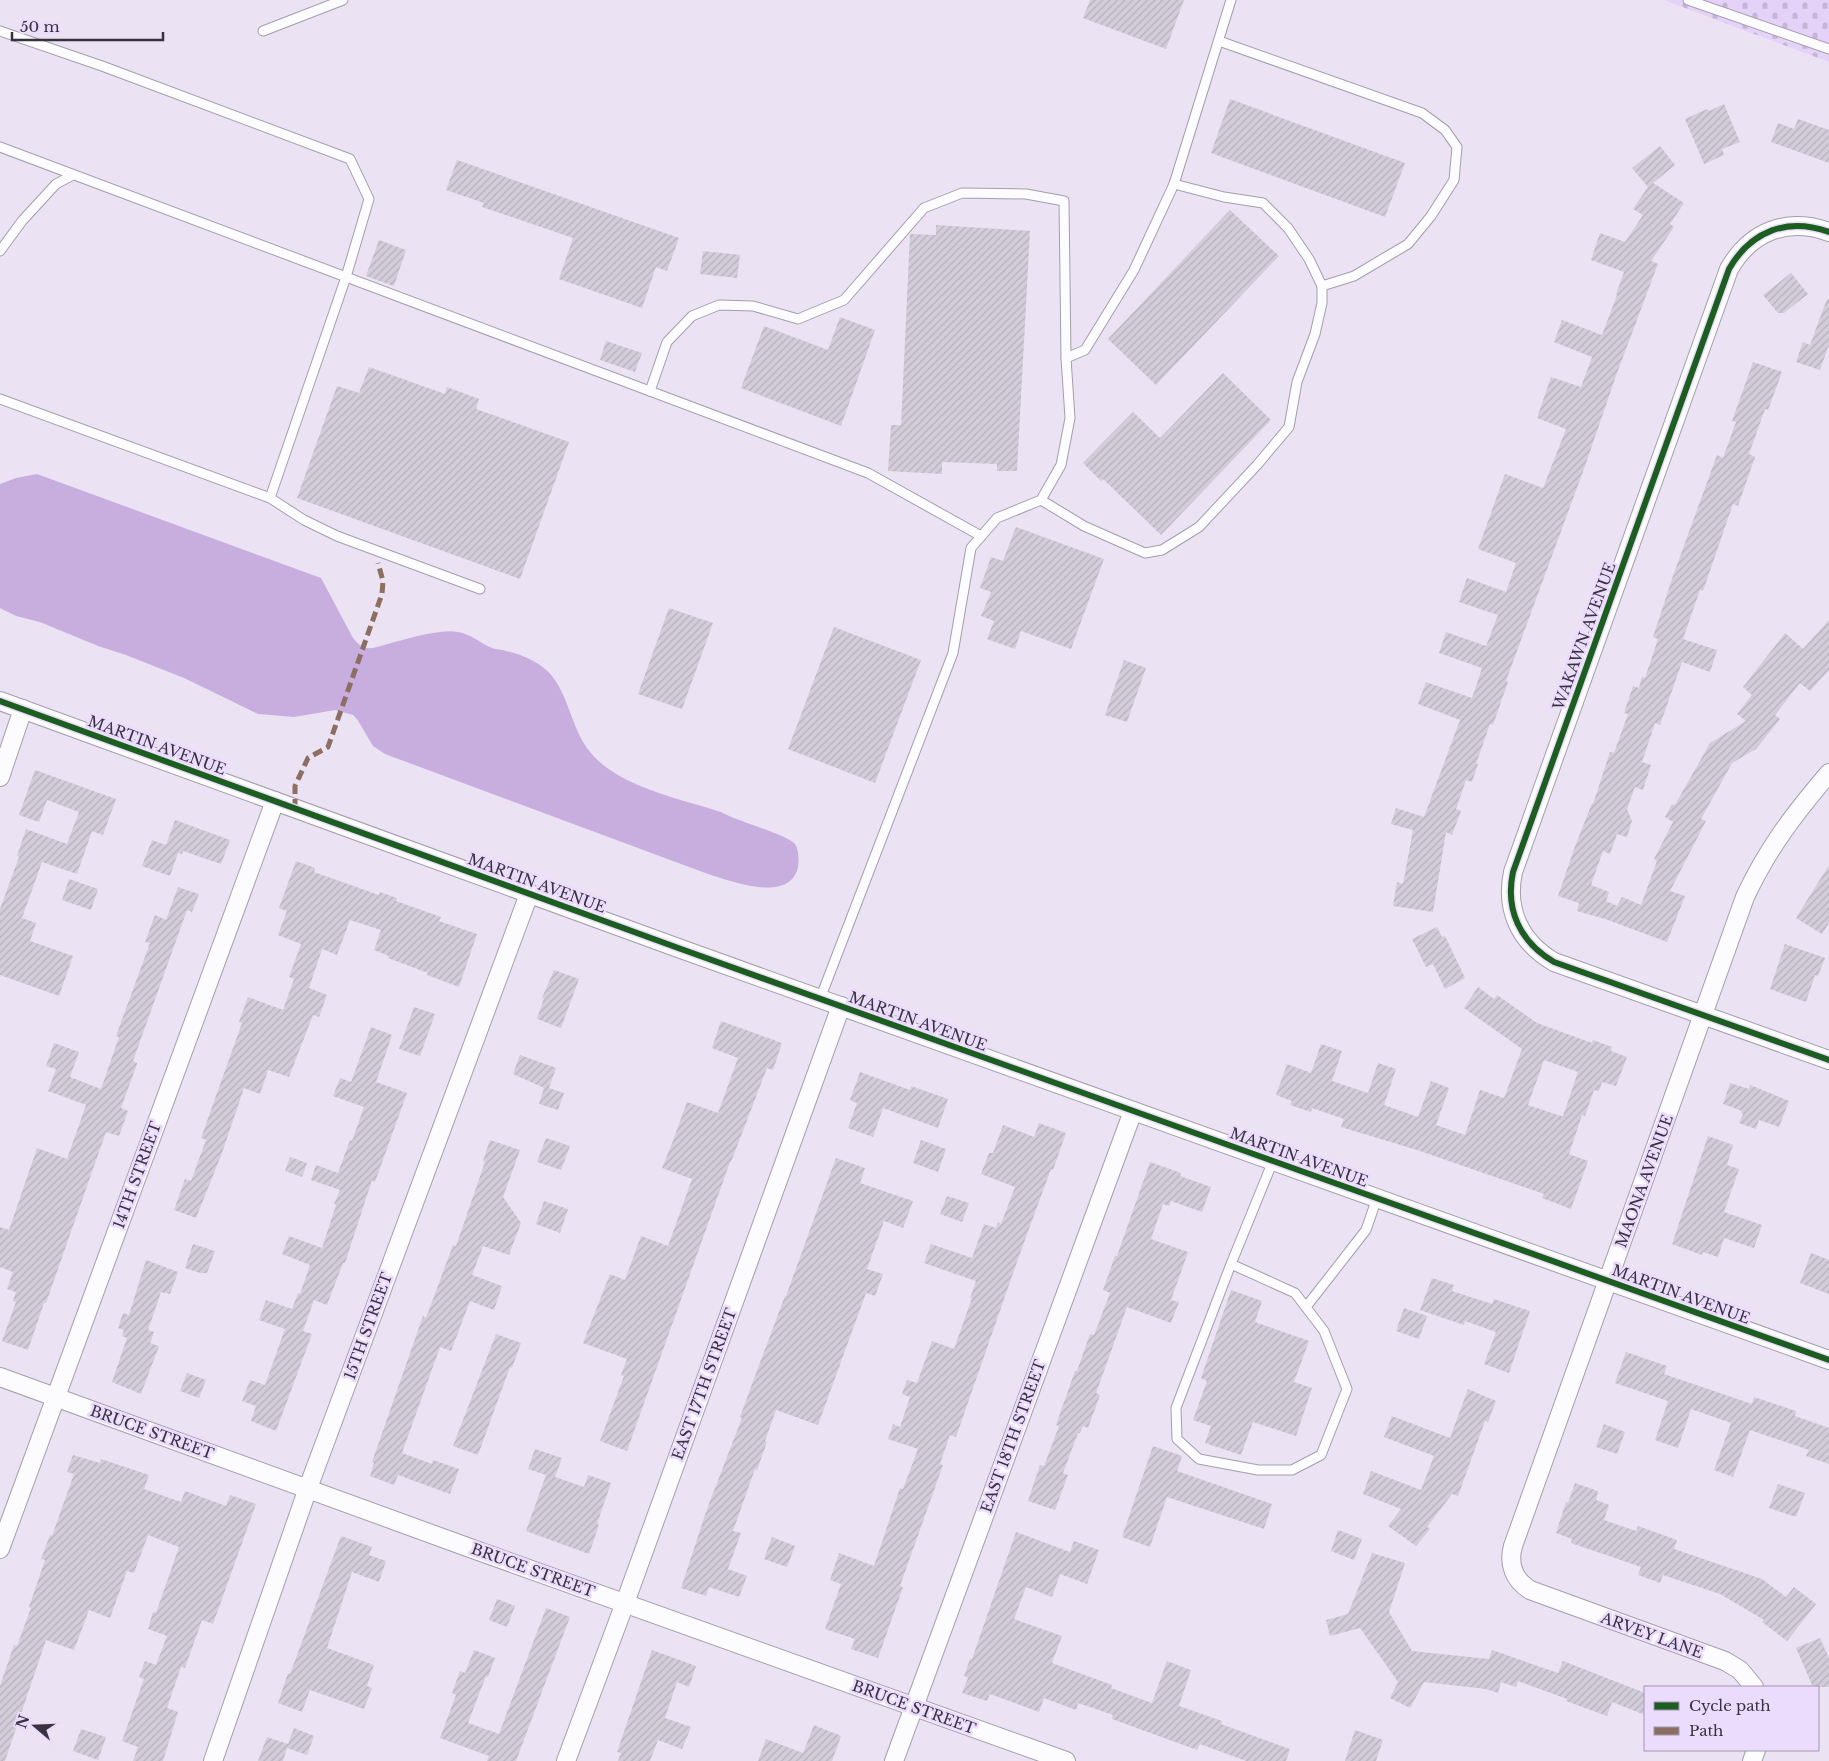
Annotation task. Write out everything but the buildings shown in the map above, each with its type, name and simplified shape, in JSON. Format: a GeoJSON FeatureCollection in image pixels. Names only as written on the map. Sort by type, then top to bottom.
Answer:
{"type":"FeatureCollection","features":[{"type":"Feature","properties":{"kind":"street","name":"WAKAWN AVENUE"},"geometry":{"type":"LineString","coordinates":[[1829,232],[1803,226],[1787,226],[1772,230],[1745,247],[1729,269],[1511,882],[1511,904],[1520,929],[1532,946],[1544,956],[1561,965],[1829,1060]]}},
{"type":"Feature","properties":{"kind":"street","name":"MARTIN AVENUE"},"geometry":{"type":"LineString","coordinates":[[0,701],[820,999],[1829,1360]]}},
{"type":"Feature","properties":{"kind":"street"},"geometry":{"type":"LineString","coordinates":[[0,776],[23,709]]}},
{"type":"Feature","properties":{"kind":"street","name":"MAONA AVENUE"},"geometry":{"type":"LineString","coordinates":[[1542,1595],[1530,1590],[1518,1580],[1512,1566],[1512,1551],[1740,909],[1756,874],[1780,834],[1829,773]]}},
{"type":"Feature","properties":{"kind":"street","name":"14TH STREET"},"geometry":{"type":"LineString","coordinates":[[0,1549],[275,801]]}},
{"type":"Feature","properties":{"kind":"street","name":"15TH STREET"},"geometry":{"type":"LineString","coordinates":[[213,1761],[308,1488],[529,894]]}},
{"type":"Feature","properties":{"kind":"street","name":"EAST 17TH STREET"},"geometry":{"type":"LineString","coordinates":[[566,1761],[841,1006]]}},
{"type":"Feature","properties":{"kind":"street","name":"EAST 18TH STREET"},"geometry":{"type":"LineString","coordinates":[[894,1761],[1133,1111]]}},
{"type":"Feature","properties":{"kind":"street","name":"BRUCE STREET"},"geometry":{"type":"LineString","coordinates":[[0,1377],[1066,1761]]}},
{"type":"Feature","properties":{"kind":"street","name":"ARVEY LANE"},"geometry":{"type":"LineString","coordinates":[[1542,1595],[1725,1661],[1740,1670],[1753,1686]]}},
{"type":"Feature","properties":{"kind":"lane"},"geometry":{"type":"LineString","coordinates":[[263,31],[343,0]]}},
{"type":"Feature","properties":{"kind":"lane"},"geometry":{"type":"LineString","coordinates":[[1066,358],[1085,350],[1090,342],[1134,270],[1174,184],[1232,0]]}},
{"type":"Feature","properties":{"kind":"lane"},"geometry":{"type":"LineString","coordinates":[[1688,0],[1829,49]]}},
{"type":"Feature","properties":{"kind":"lane"},"geometry":{"type":"LineString","coordinates":[[0,31],[102,66],[350,159],[369,199],[361,233],[270,498]]}},
{"type":"Feature","properties":{"kind":"lane"},"geometry":{"type":"LineString","coordinates":[[1218,41],[1422,113],[1445,130],[1457,147],[1454,180],[1431,216],[1408,244],[1354,276],[1322,286]]}},
{"type":"Feature","properties":{"kind":"lane"},"geometry":{"type":"LineString","coordinates":[[0,147],[868,474],[982,536]]}},
{"type":"Feature","properties":{"kind":"lane"},"geometry":{"type":"LineString","coordinates":[[0,251],[22,221],[56,184],[73,175]]}},
{"type":"Feature","properties":{"kind":"lane"},"geometry":{"type":"LineString","coordinates":[[1040,500],[1084,526],[1145,553],[1162,550],[1199,527],[1257,465],[1289,426],[1297,382],[1314,334],[1322,303],[1322,286],[1309,259],[1288,228],[1263,202],[1224,197],[1174,184]]}},
{"type":"Feature","properties":{"kind":"lane"},"geometry":{"type":"LineString","coordinates":[[650,391],[667,342],[692,316],[719,305],[753,306],[798,319],[844,300],[924,208],[962,193],[1026,194],[1064,201],[1066,358],[1070,418],[1060,465],[1040,500],[997,518],[971,548],[953,653],[820,999]]}},
{"type":"Feature","properties":{"kind":"lane"},"geometry":{"type":"LineString","coordinates":[[0,400],[270,498],[304,520],[336,536],[480,589]]}},
{"type":"Feature","properties":{"kind":"lane"},"geometry":{"type":"LineString","coordinates":[[1231,1264],[1295,1293],[1324,1331],[1347,1388],[1321,1455],[1292,1470],[1258,1470],[1199,1459],[1177,1439],[1176,1408],[1231,1264],[1273,1161]]}},
{"type":"Feature","properties":{"kind":"lane"},"geometry":{"type":"LineString","coordinates":[[1306,1307],[1366,1230],[1377,1198]]}},
{"type":"Feature","properties":{"kind":"green space"},"geometry":{"type":"Polygon","coordinates":[[[1664,0],[1829,0],[1829,62],[1669,2],[1664,0]]]}},
{"type":"Feature","properties":{"kind":"shaded area"},"geometry":{"type":"Polygon","coordinates":[[[37,474],[321,578],[353,638],[359,645],[364,647],[373,648],[428,634],[449,631],[463,633],[494,649],[512,652],[531,660],[543,667],[552,676],[563,695],[579,735],[591,753],[603,765],[618,775],[651,790],[721,812],[790,840],[796,846],[798,856],[798,867],[793,878],[784,885],[759,887],[744,885],[708,874],[385,754],[373,746],[353,715],[335,710],[294,717],[258,714],[184,678],[40,622],[16,616],[0,608],[0,484],[16,478],[37,474]]]}},
{"type":"Feature","properties":{"kind":"marked path"},"geometry":{"type":"LineString","coordinates":[[295,809],[295,786],[308,758],[328,747],[382,594],[383,581],[378,563]]}},
{"type":"Feature","properties":{"kind":"cycle path"},"geometry":{"type":"LineString","coordinates":[[1829,232],[1799,226],[1771,231],[1748,245],[1729,269],[1513,872],[1511,886],[1513,912],[1524,935],[1532,945],[1554,962],[1829,1060]]}},
{"type":"Feature","properties":{"kind":"cycle path"},"geometry":{"type":"LineString","coordinates":[[0,701],[681,949],[1829,1360]]}}]}
